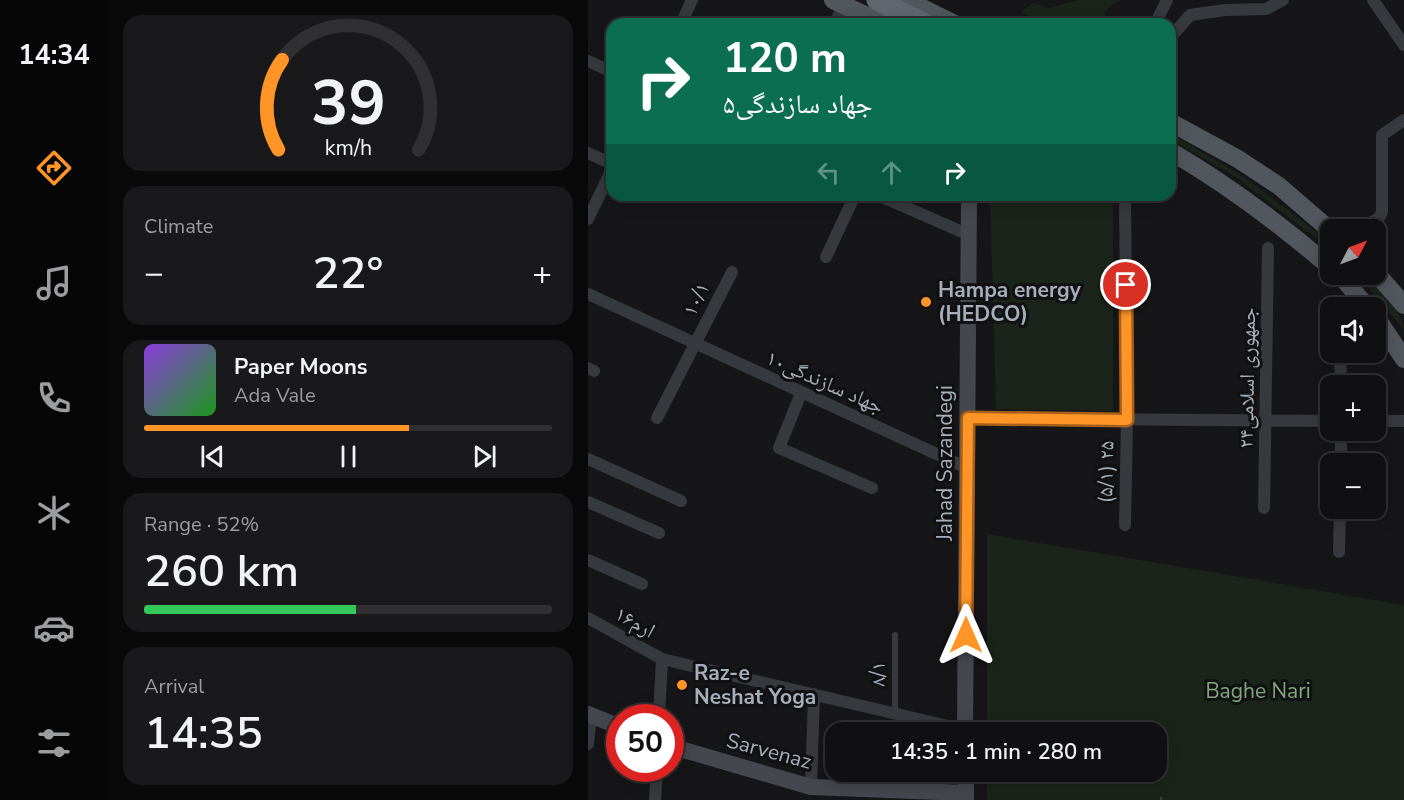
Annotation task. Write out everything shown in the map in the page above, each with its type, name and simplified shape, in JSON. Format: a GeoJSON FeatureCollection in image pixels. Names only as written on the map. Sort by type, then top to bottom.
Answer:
{"type":"FeatureCollection","features":[{"type":"Feature","properties":{"kind":"highway"},"geometry":{"type":"LineString","coordinates":[[877,0],[913,18]]}},
{"type":"Feature","properties":{"kind":"main road"},"geometry":{"type":"LineString","coordinates":[[906,0],[943,18]]}},
{"type":"Feature","properties":{"kind":"main road"},"geometry":{"type":"LineString","coordinates":[[838,2],[871,18]]}},
{"type":"Feature","properties":{"kind":"main road"},"geometry":{"type":"LineString","coordinates":[[1176,125],[1238,159],[1279,186],[1320,221]]}},
{"type":"Feature","properties":{"kind":"main road"},"geometry":{"type":"LineString","coordinates":[[1176,155],[1217,178],[1274,218],[1320,258]]}},
{"type":"Feature","properties":{"kind":"main road","name":"Jahad Sazandegi"},"geometry":{"type":"LineString","coordinates":[[965,722],[969,201]]}},
{"type":"Feature","properties":{"kind":"main road"},"geometry":{"type":"LineString","coordinates":[[1386,284],[1404,305]]}},
{"type":"Feature","properties":{"kind":"main road"},"geometry":{"type":"LineString","coordinates":[[1348,285],[1359,297]]}},
{"type":"Feature","properties":{"kind":"main road"},"geometry":{"type":"LineString","coordinates":[[1386,332],[1404,359]]}},
{"type":"Feature","properties":{"kind":"main road"},"geometry":{"type":"LineString","coordinates":[[589,714],[606,721]]}},
{"type":"Feature","properties":{"kind":"main road","name":"Sarvenaz"},"geometry":{"type":"LineString","coordinates":[[684,750],[811,787],[966,796]]}},
{"type":"Feature","properties":{"kind":"street"},"geometry":{"type":"LineString","coordinates":[[684,18],[692,0]]}},
{"type":"Feature","properties":{"kind":"street"},"geometry":{"type":"LineString","coordinates":[[1158,18],[1167,0]]}},
{"type":"Feature","properties":{"kind":"street"},"geometry":{"type":"LineString","coordinates":[[1176,31],[1190,15],[1225,10],[1266,9],[1283,0]]}},
{"type":"Feature","properties":{"kind":"street"},"geometry":{"type":"LineString","coordinates":[[1373,0],[1404,45]]}},
{"type":"Feature","properties":{"kind":"street"},"geometry":{"type":"LineString","coordinates":[[836,18],[838,2]]}},
{"type":"Feature","properties":{"kind":"street"},"geometry":{"type":"LineString","coordinates":[[588,61],[606,69]]}},
{"type":"Feature","properties":{"kind":"street"},"geometry":{"type":"LineString","coordinates":[[1377,219],[1382,212],[1382,135],[1404,120]]}},
{"type":"Feature","properties":{"kind":"street"},"geometry":{"type":"LineString","coordinates":[[588,153],[606,161]]}},
{"type":"Feature","properties":{"kind":"street"},"geometry":{"type":"LineString","coordinates":[[588,219],[606,182]]}},
{"type":"Feature","properties":{"kind":"street"},"geometry":{"type":"LineString","coordinates":[[826,257],[852,201]]}},
{"type":"Feature","properties":{"kind":"street"},"geometry":{"type":"LineString","coordinates":[[892,201],[969,235]]}},
{"type":"Feature","properties":{"kind":"street","name":"(۵/۱) ۲۵"},"geometry":{"type":"LineString","coordinates":[[1125,201],[1127,420],[1125,525]]}},
{"type":"Feature","properties":{"kind":"street","name":"جمهوری اسلامی۲۴"},"geometry":{"type":"LineString","coordinates":[[1264,508],[1268,248]]}},
{"type":"Feature","properties":{"kind":"street","name":"۱۰/۱"},"geometry":{"type":"LineString","coordinates":[[657,418],[732,272]]}},
{"type":"Feature","properties":{"kind":"street","name":"جهاد سازندگی۱۰"},"geometry":{"type":"LineString","coordinates":[[588,294],[967,468]]}},
{"type":"Feature","properties":{"kind":"street"},"geometry":{"type":"LineString","coordinates":[[801,393],[778,448],[872,488]]}},
{"type":"Feature","properties":{"kind":"street"},"geometry":{"type":"LineString","coordinates":[[968,418],[1320,421]]}},
{"type":"Feature","properties":{"kind":"street"},"geometry":{"type":"LineString","coordinates":[[1386,421],[1404,421]]}},
{"type":"Feature","properties":{"kind":"street"},"geometry":{"type":"LineString","coordinates":[[588,459],[681,501]]}},
{"type":"Feature","properties":{"kind":"street"},"geometry":{"type":"LineString","coordinates":[[588,502],[659,532]]}},
{"type":"Feature","properties":{"kind":"street"},"geometry":{"type":"LineString","coordinates":[[1339,552],[1340,519]]}},
{"type":"Feature","properties":{"kind":"street"},"geometry":{"type":"LineString","coordinates":[[588,560],[642,584]]}},
{"type":"Feature","properties":{"kind":"street","name":"ارم۱۶"},"geometry":{"type":"LineString","coordinates":[[588,618],[662,659],[930,722]]}},
{"type":"Feature","properties":{"kind":"street"},"geometry":{"type":"LineString","coordinates":[[660,704],[662,659]]}},
{"type":"Feature","properties":{"kind":"street"},"geometry":{"type":"LineString","coordinates":[[811,787],[814,694]]}},
{"type":"Feature","properties":{"kind":"street"},"geometry":{"type":"LineString","coordinates":[[588,744],[589,714]]}},
{"type":"Feature","properties":{"kind":"street"},"geometry":{"type":"LineString","coordinates":[[655,800],[656,782]]}},
{"type":"Feature","properties":{"kind":"lane","name":"۸/۱"},"geometry":{"type":"LineString","coordinates":[[895,635],[895,713]]}},
{"type":"Feature","properties":{"kind":"green space"},"geometry":{"type":"Polygon","coordinates":[[[1080,0],[1119,0],[1105,11],[1106,18],[1034,18],[1021,12],[1033,3],[1048,8],[1080,0]]]}},
{"type":"Feature","properties":{"kind":"green space"},"geometry":{"type":"Polygon","coordinates":[[[1176,137],[1244,177],[1320,234],[1320,241],[1236,177],[1176,142],[1176,137]]]}},
{"type":"Feature","properties":{"kind":"green space"},"geometry":{"type":"Polygon","coordinates":[[[990,201],[1113,201],[1113,411],[996,409],[990,201]]]}},
{"type":"Feature","properties":{"kind":"green space"},"geometry":{"type":"Polygon","coordinates":[[[1366,285],[1374,285],[1386,297],[1376,297],[1366,285]]]}},
{"type":"Feature","properties":{"kind":"green space"},"geometry":{"type":"Polygon","coordinates":[[[1386,297],[1400,315],[1404,330],[1386,309],[1386,297]]]}},
{"type":"Feature","properties":{"kind":"green space","name":"Baghe Nari"},"geometry":{"type":"Polygon","coordinates":[[[987,534],[1404,605],[1404,800],[987,800],[987,782],[1167,782],[1167,722],[987,722],[987,534]]]}},
{"type":"Feature","properties":{"kind":"place","name":"Hampa energy (HEDCO)"},"geometry":{"type":"Point","coordinates":[926,302]}},
{"type":"Feature","properties":{"kind":"place","name":"Raz-e Neshat Yoga"},"geometry":{"type":"Point","coordinates":[682,685]}},
{"type":"Feature","properties":{"kind":"route"},"geometry":{"type":"LineString","coordinates":[[966,635],[968,418],[1127,420],[1126,285]]}}]}
